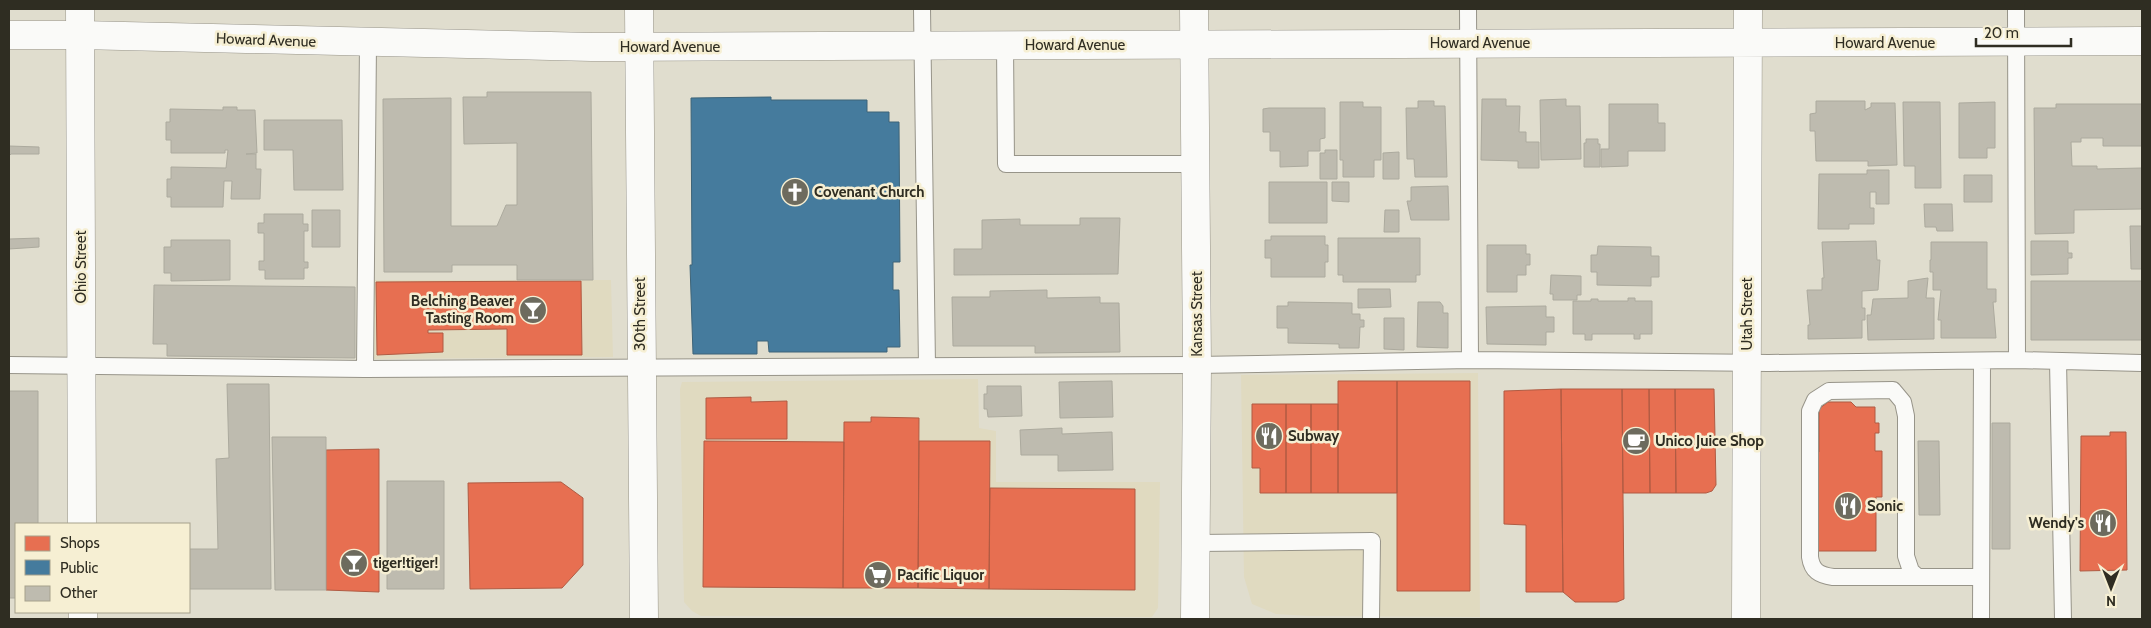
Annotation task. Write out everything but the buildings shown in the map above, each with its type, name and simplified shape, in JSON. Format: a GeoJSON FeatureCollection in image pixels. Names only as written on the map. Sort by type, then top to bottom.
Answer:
{"type":"FeatureCollection","features":[{"type":"Feature","properties":{"kind":"street","name":"30th Street"},"geometry":{"type":"LineString","coordinates":[[639,9],[640,368],[644,619]]}},
{"type":"Feature","properties":{"kind":"street","name":"Kansas Street"},"geometry":{"type":"LineString","coordinates":[[1194,9],[1197,365],[1195,619]]}},
{"type":"Feature","properties":{"kind":"street","name":"Utah Street"},"geometry":{"type":"LineString","coordinates":[[1746,619],[1748,9]]}},
{"type":"Feature","properties":{"kind":"street","name":"Howard Avenue"},"geometry":{"type":"LineString","coordinates":[[9,35],[80,22],[368,43],[639,48],[923,45],[2142,41]]}},
{"type":"Feature","properties":{"kind":"street","name":"Ohio Street"},"geometry":{"type":"LineString","coordinates":[[80,22],[82,523]]}},
{"type":"Feature","properties":{"kind":"lane"},"geometry":{"type":"LineString","coordinates":[[922,9],[927,366]]}},
{"type":"Feature","properties":{"kind":"lane"},"geometry":{"type":"LineString","coordinates":[[1468,9],[1470,360]]}},
{"type":"Feature","properties":{"kind":"lane"},"geometry":{"type":"LineString","coordinates":[[2016,9],[2017,360]]}},
{"type":"Feature","properties":{"kind":"lane"},"geometry":{"type":"LineString","coordinates":[[365,369],[368,43]]}},
{"type":"Feature","properties":{"kind":"lane"},"geometry":{"type":"LineString","coordinates":[[1005,45],[1006,164],[1196,164]]}},
{"type":"Feature","properties":{"kind":"lane"},"geometry":{"type":"LineString","coordinates":[[9,365],[365,369],[1197,365],[1470,360],[1747,362],[2017,360],[2142,363]]}},
{"type":"Feature","properties":{"kind":"lane"},"geometry":{"type":"LineString","coordinates":[[1981,619],[1982,361]]}},
{"type":"Feature","properties":{"kind":"lane"},"geometry":{"type":"LineString","coordinates":[[2058,362],[2063,619]]}},
{"type":"Feature","properties":{"kind":"lane"},"geometry":{"type":"LineString","coordinates":[[1918,577],[1911,571],[1906,556],[1906,416],[1903,402],[1892,390],[1829,391],[1821,395],[1810,410],[1811,566],[1822,576],[1833,577],[1918,577],[1981,577]]}},
{"type":"Feature","properties":{"kind":"lane"},"geometry":{"type":"LineString","coordinates":[[1197,543],[1372,541],[1371,619]]}},
{"type":"Feature","properties":{"kind":"shaded area"},"geometry":{"type":"Polygon","coordinates":[[[372,280],[611,280],[613,357],[372,359],[372,280]]]}},
{"type":"Feature","properties":{"kind":"shaded area"},"geometry":{"type":"Polygon","coordinates":[[[1478,373],[1480,617],[1308,616],[1276,614],[1252,604],[1244,577],[1241,375],[1478,373]]]}},
{"type":"Feature","properties":{"kind":"shaded area"},"geometry":{"type":"Polygon","coordinates":[[[978,379],[979,428],[996,431],[996,482],[1160,482],[1158,608],[1152,617],[701,616],[692,611],[684,602],[680,389],[682,382],[978,379]]]}},
{"type":"Feature","properties":{"kind":"place","name":"Covenant Church"},"geometry":{"type":"Point","coordinates":[795,192]}},
{"type":"Feature","properties":{"kind":"place","name":"Belching Beaver Tasting Room"},"geometry":{"type":"Point","coordinates":[533,310]}},
{"type":"Feature","properties":{"kind":"place","name":"Subway"},"geometry":{"type":"Point","coordinates":[1269,436]}},
{"type":"Feature","properties":{"kind":"place","name":"Unico Juice Shop"},"geometry":{"type":"Point","coordinates":[1636,441]}},
{"type":"Feature","properties":{"kind":"place","name":"Sonic"},"geometry":{"type":"Point","coordinates":[1848,506]}},
{"type":"Feature","properties":{"kind":"place","name":"Wendy's"},"geometry":{"type":"Point","coordinates":[2103,523]}},
{"type":"Feature","properties":{"kind":"place","name":"tiger!tiger!"},"geometry":{"type":"Point","coordinates":[354,563]}},
{"type":"Feature","properties":{"kind":"place","name":"Pacific Liquor"},"geometry":{"type":"Point","coordinates":[878,575]}}]}
